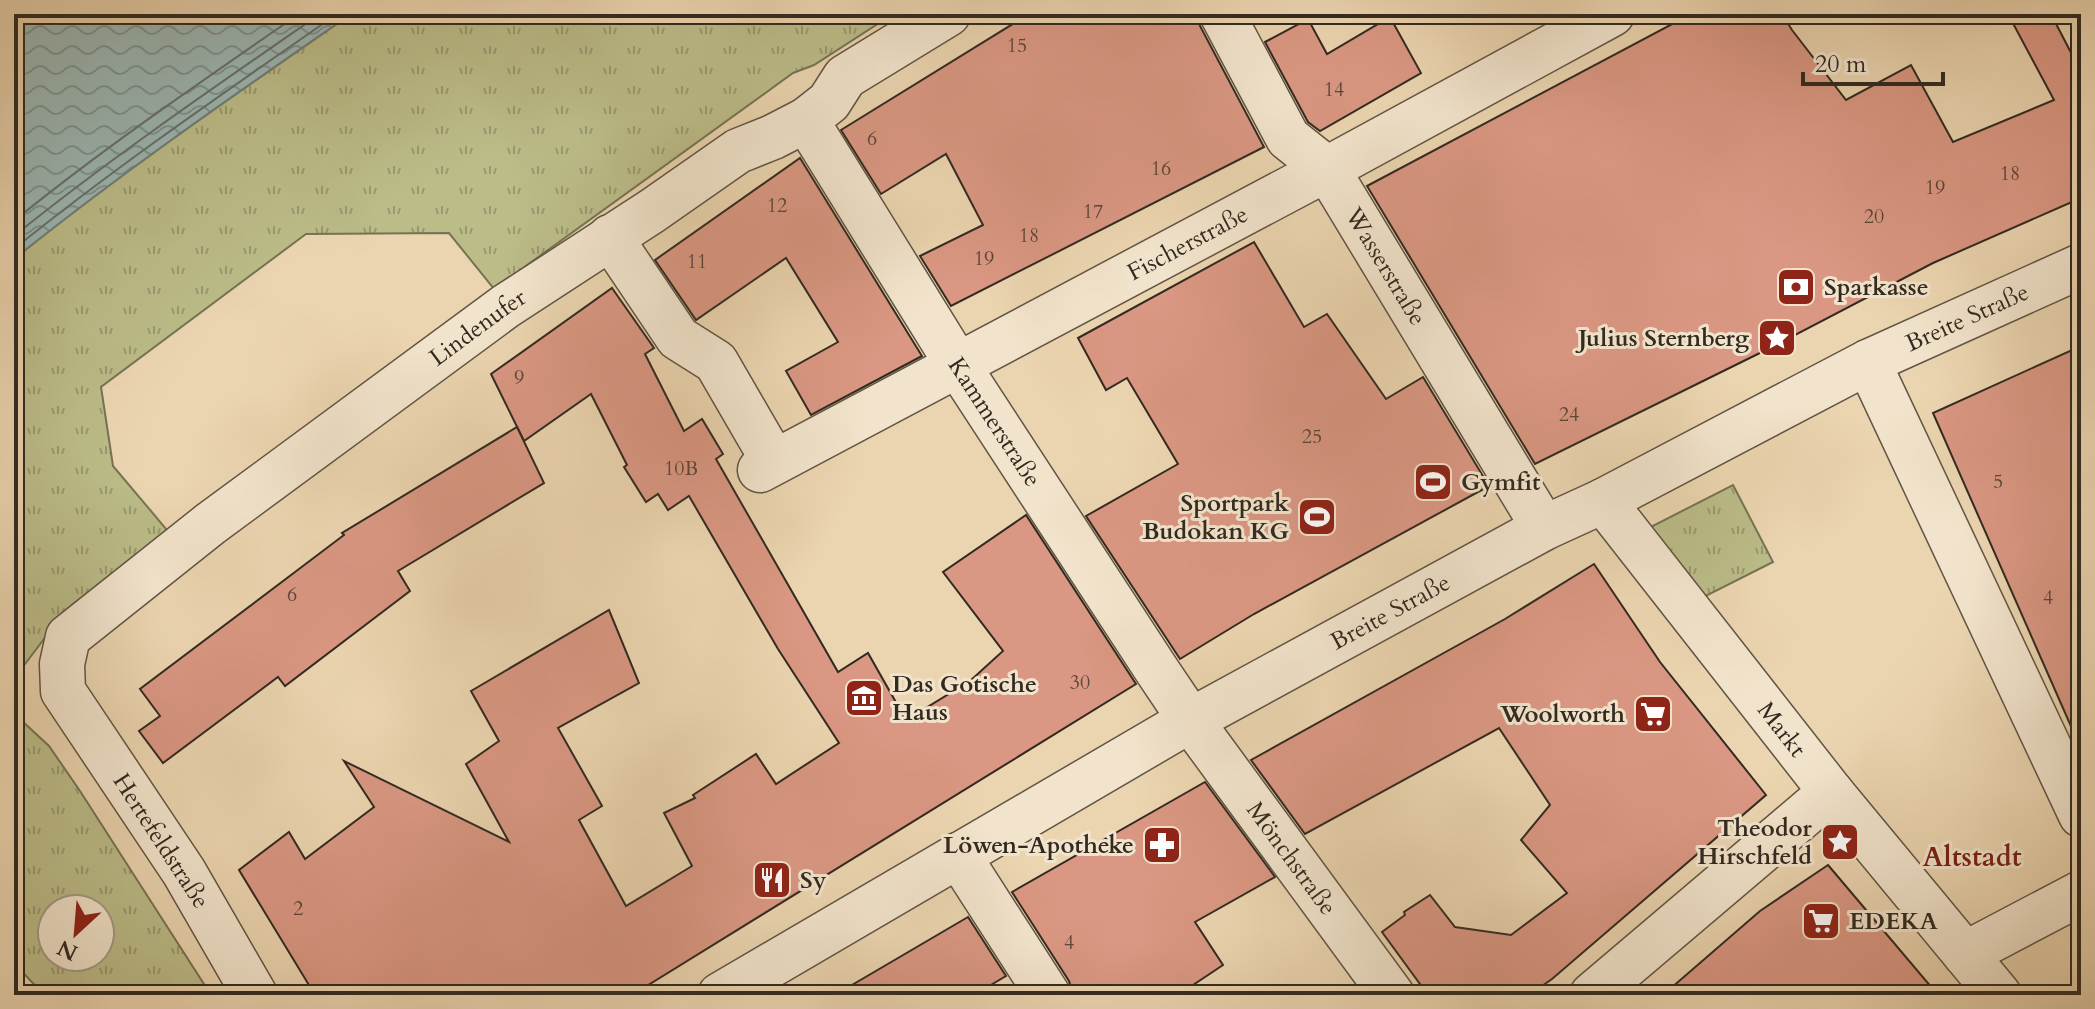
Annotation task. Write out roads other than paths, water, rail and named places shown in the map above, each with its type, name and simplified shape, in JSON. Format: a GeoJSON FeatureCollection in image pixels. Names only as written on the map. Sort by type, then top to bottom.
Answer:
{"type":"FeatureCollection","features":[{"type":"Feature","properties":{"kind":"street","name":"Lindenufer"},"geometry":{"type":"LineString","coordinates":[[63,691],[62,664],[68,637],[222,515],[506,306],[738,151],[806,120],[829,102],[845,77],[948,14]]}},
{"type":"Feature","properties":{"kind":"street","name":"Wasserstraße"},"geometry":{"type":"LineString","coordinates":[[1222,14],[1288,138],[1327,169],[1544,528]]}},
{"type":"Feature","properties":{"kind":"street","name":"Fischerstraße"},"geometry":{"type":"LineString","coordinates":[[610,237],[678,338],[716,362],[767,466],[1612,14]]}},
{"type":"Feature","properties":{"kind":"street","name":"Kammerstraße"},"geometry":{"type":"LineString","coordinates":[[806,120],[1030,479],[1191,721]]}},
{"type":"Feature","properties":{"kind":"street","name":"Breite Straße"},"geometry":{"type":"LineString","coordinates":[[720,995],[1191,721],[1544,528],[1603,501],[1868,362],[2081,266]]}},
{"type":"Feature","properties":{"kind":"street"},"geometry":{"type":"LineString","coordinates":[[1868,362],[2081,815]]}},
{"type":"Feature","properties":{"kind":"street","name":"Markt"},"geometry":{"type":"LineString","coordinates":[[1603,501],[1831,792],[1999,995]]}},
{"type":"Feature","properties":{"kind":"street","name":"Hertefeldstraße"},"geometry":{"type":"LineString","coordinates":[[63,691],[184,872],[255,995]]}},
{"type":"Feature","properties":{"kind":"street","name":"Mönchstraße"},"geometry":{"type":"LineString","coordinates":[[1191,721],[1392,995]]}},
{"type":"Feature","properties":{"kind":"street"},"geometry":{"type":"LineString","coordinates":[[1592,995],[1831,792]]}},
{"type":"Feature","properties":{"kind":"street"},"geometry":{"type":"LineString","coordinates":[[958,855],[1048,995]]}},
{"type":"Feature","properties":{"kind":"street"},"geometry":{"type":"LineString","coordinates":[[1965,954],[2081,893]]}},
{"type":"Feature","properties":{"kind":"water"},"geometry":{"type":"Polygon","coordinates":[[[14,14],[351,14],[138,164],[14,259],[14,14]]]}},
{"type":"Feature","properties":{"kind":"place","name":"Sparkasse"},"geometry":{"type":"Point","coordinates":[1796,287]}},
{"type":"Feature","properties":{"kind":"place","name":"Julius Sternberg"},"geometry":{"type":"Point","coordinates":[1777,338]}},
{"type":"Feature","properties":{"kind":"place","name":"Gymfit"},"geometry":{"type":"Point","coordinates":[1433,482]}},
{"type":"Feature","properties":{"kind":"place","name":"Sportpark Budokan KG"},"geometry":{"type":"Point","coordinates":[1317,517]}},
{"type":"Feature","properties":{"kind":"place","name":"Das Gotische Haus"},"geometry":{"type":"Point","coordinates":[864,698]}},
{"type":"Feature","properties":{"kind":"place","name":"Woolworth"},"geometry":{"type":"Point","coordinates":[1653,714]}},
{"type":"Feature","properties":{"kind":"place","name":"Theodor Hirschfeld"},"geometry":{"type":"Point","coordinates":[1840,842]}},
{"type":"Feature","properties":{"kind":"place","name":"Löwen-Apotheke"},"geometry":{"type":"Point","coordinates":[1162,845]}},
{"type":"Feature","properties":{"kind":"place","name":"Sy"},"geometry":{"type":"Point","coordinates":[772,880]}},
{"type":"Feature","properties":{"kind":"place","name":"EDEKA"},"geometry":{"type":"Point","coordinates":[1821,921]}},
{"type":"Feature","properties":{"kind":"district","name":"Altstadt"},"geometry":{"type":"Point","coordinates":[1972,857]}}]}
